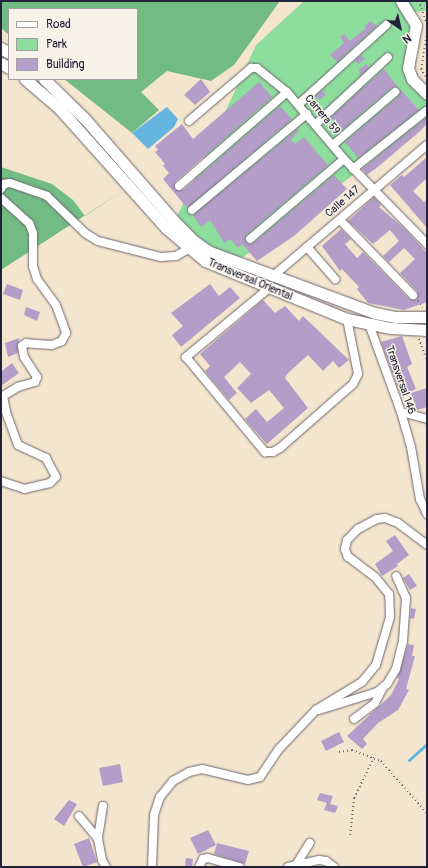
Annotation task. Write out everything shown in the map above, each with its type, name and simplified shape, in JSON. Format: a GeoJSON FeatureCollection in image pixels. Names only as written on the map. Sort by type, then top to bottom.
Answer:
{"type":"FeatureCollection","features":[{"type":"Feature","properties":{"kind":"main road"},"geometry":{"type":"LineString","coordinates":[[401,1],[416,25],[408,68],[412,79],[427,94]]}},
{"type":"Feature","properties":{"kind":"main road","name":"Transversal Oriental"},"geometry":{"type":"LineString","coordinates":[[26,80],[59,108],[188,249],[219,269],[347,319],[369,324],[421,330]]}},
{"type":"Feature","properties":{"kind":"main road","name":"Transversal Oriental"},"geometry":{"type":"LineString","coordinates":[[45,80],[70,103],[194,241],[210,252],[375,313],[395,317],[427,317]]}},
{"type":"Feature","properties":{"kind":"street"},"geometry":{"type":"LineString","coordinates":[[299,104],[386,25]]}},
{"type":"Feature","properties":{"kind":"street"},"geometry":{"type":"LineString","coordinates":[[316,124],[388,57]]}},
{"type":"Feature","properties":{"kind":"street","name":"Carrera 59"},"geometry":{"type":"LineString","coordinates":[[189,121],[251,68],[257,68],[264,72],[299,104],[353,169],[427,244]]}},
{"type":"Feature","properties":{"kind":"street"},"geometry":{"type":"LineString","coordinates":[[179,186],[287,92]]}},
{"type":"Feature","properties":{"kind":"street"},"geometry":{"type":"LineString","coordinates":[[333,145],[395,92]]}},
{"type":"Feature","properties":{"kind":"street"},"geometry":{"type":"LineString","coordinates":[[353,169],[426,111]]}},
{"type":"Feature","properties":{"kind":"street"},"geometry":{"type":"LineString","coordinates":[[192,210],[307,114]]}},
{"type":"Feature","properties":{"kind":"street","name":"Calle 147"},"geometry":{"type":"LineString","coordinates":[[273,276],[427,145]]}},
{"type":"Feature","properties":{"kind":"street"},"geometry":{"type":"LineString","coordinates":[[250,239],[344,159]]}},
{"type":"Feature","properties":{"kind":"street"},"geometry":{"type":"LineString","coordinates":[[1,189],[4,184],[10,183],[47,196],[85,234],[98,241],[160,257],[176,256],[188,249]]}},
{"type":"Feature","properties":{"kind":"street"},"geometry":{"type":"LineString","coordinates":[[1,198],[29,224],[33,233],[33,266],[37,279],[56,305],[66,333],[62,341],[52,345],[26,343],[22,346],[24,357],[37,377],[35,382],[18,387],[4,396],[8,418],[18,445],[46,458],[54,467],[56,477],[50,483],[25,489],[1,481]]}},
{"type":"Feature","properties":{"kind":"street"},"geometry":{"type":"LineString","coordinates":[[340,220],[413,296]]}},
{"type":"Feature","properties":{"kind":"street"},"geometry":{"type":"LineString","coordinates":[[307,247],[335,279]]}},
{"type":"Feature","properties":{"kind":"street"},"geometry":{"type":"LineString","coordinates":[[268,289],[186,357],[265,452],[273,452],[280,448],[353,384],[358,374],[347,319]]}},
{"type":"Feature","properties":{"kind":"street","name":"Transversal 146"},"geometry":{"type":"LineString","coordinates":[[369,324],[401,412],[411,448],[420,499],[427,514]]}},
{"type":"Feature","properties":{"kind":"street"},"geometry":{"type":"LineString","coordinates":[[401,412],[427,419]]}},
{"type":"Feature","properties":{"kind":"street"},"geometry":{"type":"LineString","coordinates":[[152,867],[154,815],[160,797],[173,781],[189,772],[202,769],[248,780],[260,777],[279,749],[298,733],[316,710],[369,676],[381,654],[391,609],[385,587],[348,557],[345,549],[347,540],[364,526],[386,518],[398,523],[427,545]]}},
{"type":"Feature","properties":{"kind":"street"},"geometry":{"type":"LineString","coordinates":[[354,719],[375,703],[383,687],[396,669],[403,640],[406,598],[396,576]]}},
{"type":"Feature","properties":{"kind":"street"},"geometry":{"type":"LineString","coordinates":[[316,710],[361,699],[383,687]]}},
{"type":"Feature","properties":{"kind":"street"},"geometry":{"type":"LineString","coordinates":[[103,806],[98,839],[102,860],[106,867]]}},
{"type":"Feature","properties":{"kind":"street"},"geometry":{"type":"LineString","coordinates":[[79,816],[98,839]]}},
{"type":"Feature","properties":{"kind":"street"},"geometry":{"type":"LineString","coordinates":[[292,866],[310,843]]}},
{"type":"Feature","properties":{"kind":"street"},"geometry":{"type":"LineString","coordinates":[[198,867],[203,859],[208,858],[240,867]]}},
{"type":"Feature","properties":{"kind":"street"},"geometry":{"type":"LineString","coordinates":[[292,866],[319,860],[326,861],[334,867]]}},
{"type":"Feature","properties":{"kind":"path"},"geometry":{"type":"LineString","coordinates":[[419,1],[427,24]]}},
{"type":"Feature","properties":{"kind":"path"},"geometry":{"type":"LineString","coordinates":[[427,32],[421,69],[427,79]]}},
{"type":"Feature","properties":{"kind":"path"},"geometry":{"type":"LineString","coordinates":[[413,296],[427,312]]}},
{"type":"Feature","properties":{"kind":"path"},"geometry":{"type":"LineString","coordinates":[[421,330],[427,360]]}},
{"type":"Feature","properties":{"kind":"path"},"geometry":{"type":"LineString","coordinates":[[339,752],[352,750],[374,757],[381,761],[427,813]]}},
{"type":"Feature","properties":{"kind":"path"},"geometry":{"type":"LineString","coordinates":[[350,834],[354,798],[374,757]]}},
{"type":"Feature","properties":{"kind":"green space"},"geometry":{"type":"Polygon","coordinates":[[[1,1],[280,1],[234,65],[211,81],[167,71],[141,92],[159,110],[132,133],[65,80],[138,80],[138,8],[8,8],[8,34],[1,28],[1,1]]]}},
{"type":"Feature","properties":{"kind":"green space"},"geometry":{"type":"Polygon","coordinates":[[[304,1],[427,1],[427,11],[410,12],[412,68],[427,93],[427,120],[238,261],[194,239],[175,221],[256,45],[304,1]]]}},
{"type":"Feature","properties":{"kind":"green space"},"geometry":{"type":"Polygon","coordinates":[[[1,167],[52,184],[73,200],[85,216],[1,270],[1,167]]]}},
{"type":"Feature","properties":{"kind":"water"},"geometry":{"type":"Polygon","coordinates":[[[167,107],[178,119],[174,127],[148,149],[132,133],[167,107]]]}},
{"type":"Feature","properties":{"kind":"building"},"geometry":{"type":"Polygon","coordinates":[[[370,21],[377,26],[337,62],[330,55],[344,43],[340,37],[344,34],[350,41],[366,28],[365,26],[370,21]]]}},
{"type":"Feature","properties":{"kind":"building"},"geometry":{"type":"Polygon","coordinates":[[[361,55],[365,59],[358,64],[355,60],[361,55]]]}},
{"type":"Feature","properties":{"kind":"building"},"geometry":{"type":"Polygon","coordinates":[[[366,64],[369,68],[360,76],[359,70],[366,64]]]}},
{"type":"Feature","properties":{"kind":"building"},"geometry":{"type":"Polygon","coordinates":[[[384,69],[398,87],[391,88],[342,130],[331,117],[384,69]]]}},
{"type":"Feature","properties":{"kind":"building"},"geometry":{"type":"Polygon","coordinates":[[[201,79],[210,92],[195,105],[184,95],[201,79]]]}},
{"type":"Feature","properties":{"kind":"building"},"geometry":{"type":"Polygon","coordinates":[[[259,82],[272,97],[175,182],[175,190],[183,190],[280,106],[292,119],[187,208],[163,179],[169,173],[163,166],[165,164],[155,152],[158,150],[155,146],[182,124],[193,139],[259,82]]]}},
{"type":"Feature","properties":{"kind":"building"},"geometry":{"type":"Polygon","coordinates":[[[400,89],[419,110],[358,158],[345,142],[399,96],[400,89]]]}},
{"type":"Feature","properties":{"kind":"building"},"geometry":{"type":"Polygon","coordinates":[[[323,90],[326,95],[319,100],[316,96],[323,90]]]}},
{"type":"Feature","properties":{"kind":"building"},"geometry":{"type":"Polygon","coordinates":[[[427,117],[427,124],[419,132],[367,175],[362,169],[427,117]]]}},
{"type":"Feature","properties":{"kind":"building"},"geometry":{"type":"Polygon","coordinates":[[[298,129],[299,131],[291,140],[295,144],[304,137],[328,165],[246,235],[246,242],[254,243],[334,175],[347,189],[294,236],[257,261],[242,244],[238,248],[230,239],[224,243],[210,220],[201,227],[193,215],[298,129]]]}},
{"type":"Feature","properties":{"kind":"building"},"geometry":{"type":"Polygon","coordinates":[[[427,157],[427,178],[413,191],[424,202],[427,199],[427,228],[390,185],[402,175],[404,177],[427,157]]]}},
{"type":"Feature","properties":{"kind":"building"},"geometry":{"type":"Polygon","coordinates":[[[374,197],[381,205],[379,207],[404,228],[427,253],[427,302],[404,310],[368,303],[357,289],[359,287],[342,269],[340,271],[322,246],[341,229],[351,239],[345,244],[357,258],[363,252],[409,299],[417,299],[417,291],[400,273],[415,259],[404,248],[389,262],[383,256],[399,241],[390,230],[373,244],[348,221],[374,197]]]}},
{"type":"Feature","properties":{"kind":"building"},"geometry":{"type":"Polygon","coordinates":[[[7,284],[23,290],[20,300],[3,294],[7,284]]]}},
{"type":"Feature","properties":{"kind":"building"},"geometry":{"type":"Polygon","coordinates":[[[210,284],[219,296],[230,287],[240,298],[181,347],[172,335],[183,326],[171,313],[210,284]]]}},
{"type":"Feature","properties":{"kind":"building"},"geometry":{"type":"Polygon","coordinates":[[[263,300],[275,313],[285,306],[299,321],[303,316],[349,360],[339,368],[333,361],[323,371],[308,355],[287,374],[285,378],[308,408],[267,444],[245,419],[256,409],[267,422],[284,408],[269,390],[251,403],[237,388],[251,374],[240,362],[224,377],[237,393],[229,400],[205,371],[210,366],[200,354],[263,300]]]}},
{"type":"Feature","properties":{"kind":"building"},"geometry":{"type":"Polygon","coordinates":[[[26,307],[40,312],[37,321],[24,315],[26,307]]]}},
{"type":"Feature","properties":{"kind":"building"},"geometry":{"type":"Polygon","coordinates":[[[402,336],[412,364],[407,367],[416,389],[401,396],[381,342],[402,336]]]}},
{"type":"Feature","properties":{"kind":"building"},"geometry":{"type":"Polygon","coordinates":[[[19,338],[18,353],[8,357],[5,343],[19,338]]]}},
{"type":"Feature","properties":{"kind":"building"},"geometry":{"type":"Polygon","coordinates":[[[12,363],[19,373],[1,386],[1,372],[12,363]]]}},
{"type":"Feature","properties":{"kind":"building"},"geometry":{"type":"Polygon","coordinates":[[[427,388],[427,407],[417,410],[411,393],[427,388]]]}},
{"type":"Feature","properties":{"kind":"building"},"geometry":{"type":"Polygon","coordinates":[[[395,535],[409,555],[397,564],[398,566],[382,576],[375,564],[393,551],[386,541],[395,535]]]}},
{"type":"Feature","properties":{"kind":"building"},"geometry":{"type":"Polygon","coordinates":[[[409,574],[417,586],[410,590],[403,578],[409,574]]]}},
{"type":"Feature","properties":{"kind":"building"},"geometry":{"type":"Polygon","coordinates":[[[411,608],[416,609],[414,619],[410,618],[411,608]]]}},
{"type":"Feature","properties":{"kind":"building"},"geometry":{"type":"Polygon","coordinates":[[[408,644],[414,645],[412,656],[415,656],[406,689],[409,690],[398,710],[378,723],[363,739],[367,744],[362,749],[347,736],[391,695],[399,679],[397,678],[408,644]]]}},
{"type":"Feature","properties":{"kind":"building"},"geometry":{"type":"Polygon","coordinates":[[[339,732],[344,742],[326,751],[321,741],[339,732]]]}},
{"type":"Feature","properties":{"kind":"building"},"geometry":{"type":"Polygon","coordinates":[[[120,764],[123,782],[103,786],[99,768],[120,764]]]}},
{"type":"Feature","properties":{"kind":"building"},"geometry":{"type":"Polygon","coordinates":[[[320,793],[333,796],[330,804],[338,806],[335,813],[324,810],[327,803],[317,800],[320,793]]]}},
{"type":"Feature","properties":{"kind":"building"},"geometry":{"type":"Polygon","coordinates":[[[69,800],[77,804],[64,826],[54,819],[69,800]]]}},
{"type":"Feature","properties":{"kind":"building"},"geometry":{"type":"Polygon","coordinates":[[[208,830],[216,845],[198,854],[190,838],[208,830]]]}},
{"type":"Feature","properties":{"kind":"building"},"geometry":{"type":"Polygon","coordinates":[[[89,838],[97,862],[83,867],[74,844],[89,838]]]}},
{"type":"Feature","properties":{"kind":"building"},"geometry":{"type":"Polygon","coordinates":[[[217,843],[249,851],[245,864],[214,854],[217,843]]]}},
{"type":"Feature","properties":{"kind":"building"},"geometry":{"type":"Polygon","coordinates":[[[186,858],[193,859],[192,867],[185,866],[186,858]]]}},
{"type":"Feature","properties":{"kind":"waterway"},"geometry":{"type":"LineString","coordinates":[[409,760],[427,744]]}}]}
